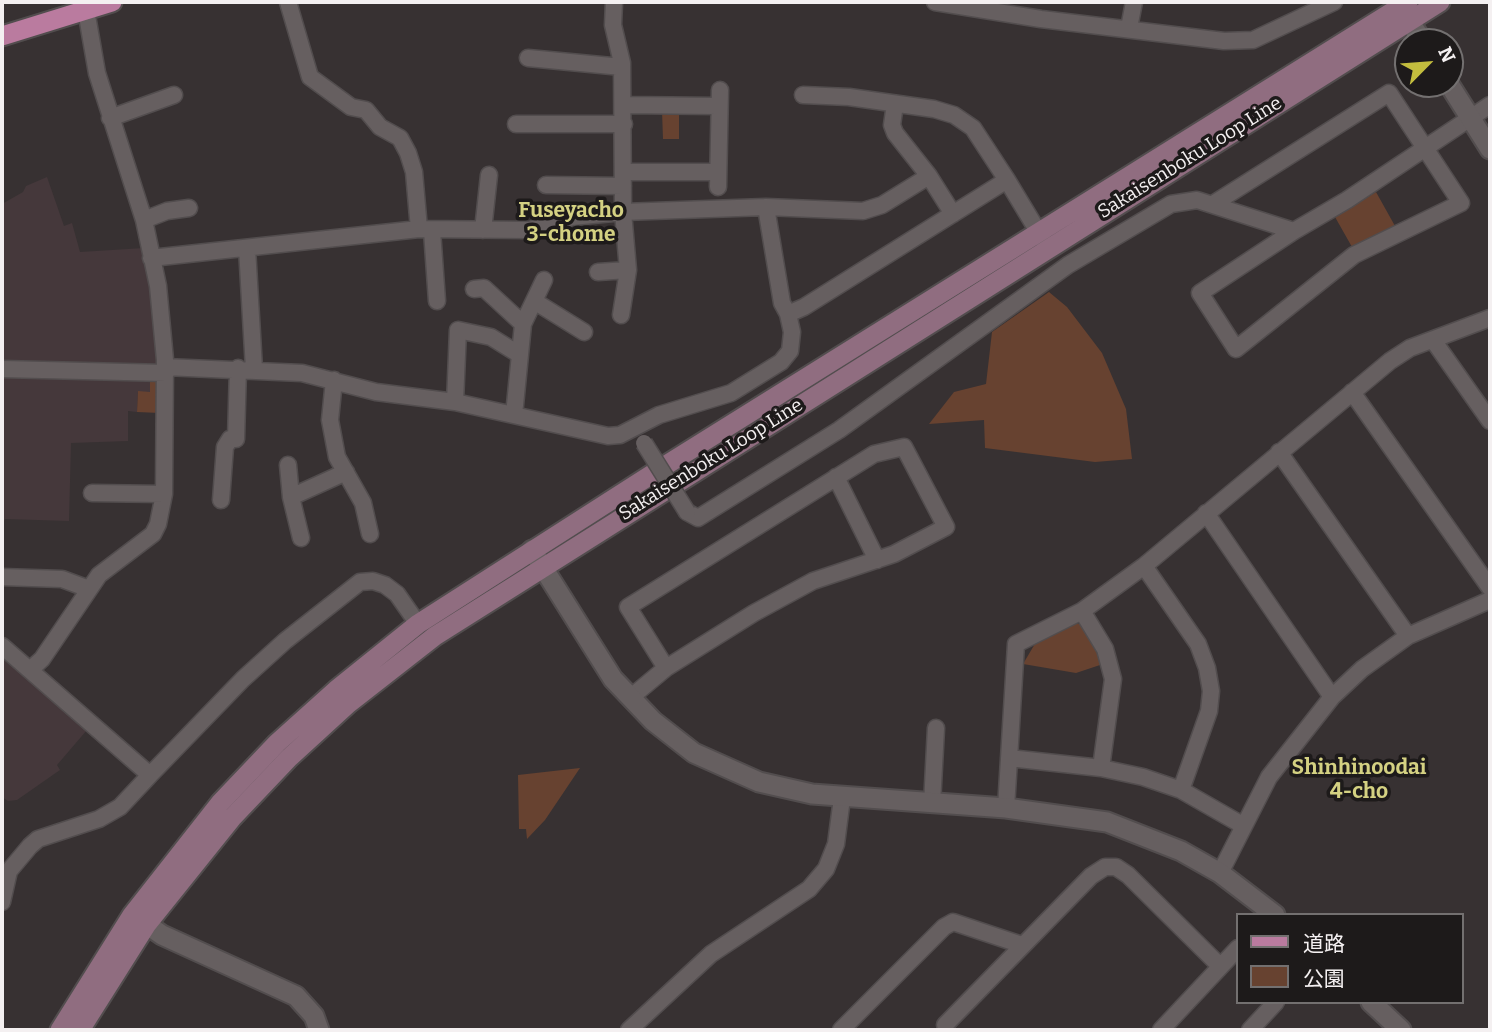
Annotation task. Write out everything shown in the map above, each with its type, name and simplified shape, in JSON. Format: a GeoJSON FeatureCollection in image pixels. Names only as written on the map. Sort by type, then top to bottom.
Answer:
{"type":"FeatureCollection","features":[{"type":"Feature","properties":{"kind":"main road"},"geometry":{"type":"LineString","coordinates":[[2,36],[112,2]]}},
{"type":"Feature","properties":{"kind":"main road","name":"Sakaisenboku Loop Line"},"geometry":{"type":"LineString","coordinates":[[60,1030],[220,803],[277,743],[336,690],[418,624],[537,558],[1043,240],[1403,8],[1440,2]]}},
{"type":"Feature","properties":{"kind":"main road","name":"Sakaisenboku Loop Line"},"geometry":{"type":"LineString","coordinates":[[80,1030],[139,919],[232,818],[338,713],[537,558]]}},
{"type":"Feature","properties":{"kind":"street"},"geometry":{"type":"LineString","coordinates":[[288,2],[310,77],[351,107],[366,110],[380,127],[400,138],[408,153],[426,230],[437,301]]}},
{"type":"Feature","properties":{"kind":"street"},"geometry":{"type":"LineString","coordinates":[[614,2],[613,25],[622,53],[623,212],[628,270],[621,315]]}},
{"type":"Feature","properties":{"kind":"street"},"geometry":{"type":"LineString","coordinates":[[935,2],[1041,19],[1224,41],[1253,40],[1334,2]]}},
{"type":"Feature","properties":{"kind":"street"},"geometry":{"type":"LineString","coordinates":[[1129,28],[1134,2]]}},
{"type":"Feature","properties":{"kind":"street"},"geometry":{"type":"LineString","coordinates":[[1403,8],[1415,28]]}},
{"type":"Feature","properties":{"kind":"street"},"geometry":{"type":"LineString","coordinates":[[30,670],[42,659],[99,575],[153,534],[158,524],[164,494],[165,370],[158,286],[144,220],[97,73],[86,10]]}},
{"type":"Feature","properties":{"kind":"street"},"geometry":{"type":"LineString","coordinates":[[537,64],[622,67]]}},
{"type":"Feature","properties":{"kind":"street"},"geometry":{"type":"LineString","coordinates":[[1213,204],[1389,93],[1426,149],[1461,204],[1354,255],[1236,349],[1200,293],[1426,149],[1490,105]]}},
{"type":"Feature","properties":{"kind":"street"},"geometry":{"type":"LineString","coordinates":[[110,118],[174,95]]}},
{"type":"Feature","properties":{"kind":"street"},"geometry":{"type":"LineString","coordinates":[[803,95],[836,96],[934,109],[964,122],[973,128],[1043,240]]}},
{"type":"Feature","properties":{"kind":"street"},"geometry":{"type":"LineString","coordinates":[[546,185],[623,179],[717,179],[718,98],[624,105]]}},
{"type":"Feature","properties":{"kind":"street"},"geometry":{"type":"LineString","coordinates":[[1458,98],[1490,149]]}},
{"type":"Feature","properties":{"kind":"street"},"geometry":{"type":"LineString","coordinates":[[895,104],[892,125],[895,134],[929,176],[953,214]]}},
{"type":"Feature","properties":{"kind":"street"},"geometry":{"type":"LineString","coordinates":[[516,124],[550,130],[624,124]]}},
{"type":"Feature","properties":{"kind":"street"},"geometry":{"type":"LineString","coordinates":[[483,230],[488,175]]}},
{"type":"Feature","properties":{"kind":"street"},"geometry":{"type":"LineString","coordinates":[[151,258],[426,230],[530,230],[572,217],[623,212],[766,207],[873,209],[929,176]]}},
{"type":"Feature","properties":{"kind":"street"},"geometry":{"type":"LineString","coordinates":[[788,314],[804,307],[1007,180]]}},
{"type":"Feature","properties":{"kind":"street"},"geometry":{"type":"LineString","coordinates":[[635,429],[687,512],[698,518],[839,430],[1068,265],[1171,204],[1196,200],[1294,231]]}},
{"type":"Feature","properties":{"kind":"street"},"geometry":{"type":"LineString","coordinates":[[2,369],[246,368],[334,380],[376,392],[455,402],[608,436],[635,429],[659,415],[731,393],[781,362],[790,351],[792,332],[782,303],[766,207]]}},
{"type":"Feature","properties":{"kind":"street"},"geometry":{"type":"LineString","coordinates":[[144,220],[167,211],[189,208]]}},
{"type":"Feature","properties":{"kind":"street"},"geometry":{"type":"LineString","coordinates":[[221,500],[225,447],[230,439],[236,439],[246,368],[247,248]]}},
{"type":"Feature","properties":{"kind":"street"},"geometry":{"type":"LineString","coordinates":[[598,272],[628,270]]}},
{"type":"Feature","properties":{"kind":"street"},"geometry":{"type":"LineString","coordinates":[[513,415],[523,324],[544,280]]}},
{"type":"Feature","properties":{"kind":"street"},"geometry":{"type":"LineString","coordinates":[[474,289],[484,288],[523,324]]}},
{"type":"Feature","properties":{"kind":"street"},"geometry":{"type":"LineString","coordinates":[[534,301],[584,332]]}},
{"type":"Feature","properties":{"kind":"street"},"geometry":{"type":"LineString","coordinates":[[1006,808],[1016,644],[1082,611],[1144,566],[1390,361],[1433,340],[1490,318]]}},
{"type":"Feature","properties":{"kind":"street"},"geometry":{"type":"LineString","coordinates":[[455,402],[458,330],[491,337],[520,355]]}},
{"type":"Feature","properties":{"kind":"street"},"geometry":{"type":"LineString","coordinates":[[1433,340],[1490,421]]}},
{"type":"Feature","properties":{"kind":"street"},"geometry":{"type":"LineString","coordinates":[[334,380],[331,426],[337,457],[363,503],[370,534]]}},
{"type":"Feature","properties":{"kind":"street"},"geometry":{"type":"LineString","coordinates":[[1352,392],[1490,588]]}},
{"type":"Feature","properties":{"kind":"street"},"geometry":{"type":"LineString","coordinates":[[631,698],[666,668],[754,613],[813,581],[877,560],[946,527],[904,447],[874,454],[628,607],[666,668]]}},
{"type":"Feature","properties":{"kind":"street"},"geometry":{"type":"LineString","coordinates":[[1279,452],[1408,636]]}},
{"type":"Feature","properties":{"kind":"street"},"geometry":{"type":"LineString","coordinates":[[288,466],[291,497],[301,538]]}},
{"type":"Feature","properties":{"kind":"street"},"geometry":{"type":"LineString","coordinates":[[291,497],[345,472]]}},
{"type":"Feature","properties":{"kind":"street"},"geometry":{"type":"LineString","coordinates":[[836,477],[877,560]]}},
{"type":"Feature","properties":{"kind":"street"},"geometry":{"type":"LineString","coordinates":[[104,510],[98,493],[164,494]]}},
{"type":"Feature","properties":{"kind":"street"},"geometry":{"type":"LineString","coordinates":[[1206,513],[1332,696]]}},
{"type":"Feature","properties":{"kind":"street"},"geometry":{"type":"LineString","coordinates":[[537,558],[595,653],[631,698],[653,721],[694,753],[759,782],[842,798],[1006,808],[1107,822],[1181,851],[1220,873],[1271,913]]}},
{"type":"Feature","properties":{"kind":"street"},"geometry":{"type":"LineString","coordinates":[[1144,566],[1198,645],[1207,668],[1211,691],[1209,711],[1181,790]]}},
{"type":"Feature","properties":{"kind":"street"},"geometry":{"type":"LineString","coordinates":[[2,577],[62,579],[89,589]]}},
{"type":"Feature","properties":{"kind":"street"},"geometry":{"type":"LineString","coordinates":[[2,902],[5,869],[38,839],[99,819],[120,807],[243,679],[295,633],[360,582],[373,581],[385,585],[397,594],[418,624]]}},
{"type":"Feature","properties":{"kind":"street"},"geometry":{"type":"LineString","coordinates":[[1220,873],[1269,777],[1332,696],[1362,669],[1408,636],[1490,600]]}},
{"type":"Feature","properties":{"kind":"street"},"geometry":{"type":"LineString","coordinates":[[1082,611],[1105,649],[1113,679],[1101,768]]}},
{"type":"Feature","properties":{"kind":"street"},"geometry":{"type":"LineString","coordinates":[[2,646],[150,775]]}},
{"type":"Feature","properties":{"kind":"street"},"geometry":{"type":"LineString","coordinates":[[932,804],[936,728]]}},
{"type":"Feature","properties":{"kind":"street"},"geometry":{"type":"LineString","coordinates":[[1009,758],[1101,768],[1181,790],[1244,826]]}},
{"type":"Feature","properties":{"kind":"street"},"geometry":{"type":"LineString","coordinates":[[629,1030],[711,954],[809,888],[825,869],[836,844],[842,798]]}},
{"type":"Feature","properties":{"kind":"street"},"geometry":{"type":"LineString","coordinates":[[945,1025],[1091,876],[1105,867],[1116,867],[1128,875],[1220,966]]}},
{"type":"Feature","properties":{"kind":"street"},"geometry":{"type":"LineString","coordinates":[[139,919],[162,935],[296,996],[314,1016],[319,1030]]}},
{"type":"Feature","properties":{"kind":"street"},"geometry":{"type":"LineString","coordinates":[[841,1030],[944,927],[953,922],[1022,945]]}},
{"type":"Feature","properties":{"kind":"street"},"geometry":{"type":"LineString","coordinates":[[1161,1030],[1220,966],[1236,953]]}},
{"type":"Feature","properties":{"kind":"street"},"geometry":{"type":"LineString","coordinates":[[1250,1030],[1274,1004]]}},
{"type":"Feature","properties":{"kind":"street"},"geometry":{"type":"LineString","coordinates":[[1373,1004],[1393,1027]]}},
{"type":"Feature","properties":{"kind":"shaded area"},"geometry":{"type":"Polygon","coordinates":[[[47,177],[64,226],[72,223],[80,252],[144,248],[152,284],[160,364],[156,369],[2,363],[2,204],[23,192],[26,186],[47,177]]]}},
{"type":"Feature","properties":{"kind":"shaded area"},"geometry":{"type":"Polygon","coordinates":[[[2,374],[155,378],[150,392],[138,392],[137,412],[128,411],[128,441],[71,443],[69,521],[5,519],[2,525],[2,374]]]}},
{"type":"Feature","properties":{"kind":"shaded area"},"geometry":{"type":"Polygon","coordinates":[[[2,656],[87,730],[57,765],[60,770],[17,800],[8,801],[2,797],[2,656]]]}},
{"type":"Feature","properties":{"kind":"green space"},"geometry":{"type":"Polygon","coordinates":[[[662,111],[679,111],[679,139],[663,139],[662,111]]]}},
{"type":"Feature","properties":{"kind":"green space"},"geometry":{"type":"Polygon","coordinates":[[[1376,192],[1395,226],[1352,247],[1335,217],[1376,192]]]}},
{"type":"Feature","properties":{"kind":"green space"},"geometry":{"type":"Polygon","coordinates":[[[1049,292],[1067,307],[1102,353],[1126,409],[1132,459],[1095,462],[985,448],[984,420],[929,424],[954,392],[986,384],[992,332],[1049,292]]]}},
{"type":"Feature","properties":{"kind":"green space"},"geometry":{"type":"Polygon","coordinates":[[[158,379],[160,413],[137,412],[138,391],[150,392],[150,382],[158,379]]]}},
{"type":"Feature","properties":{"kind":"green space"},"geometry":{"type":"Polygon","coordinates":[[[1072,623],[1081,624],[1103,664],[1076,673],[1023,664],[1036,642],[1072,623]]]}},
{"type":"Feature","properties":{"kind":"green space"},"geometry":{"type":"Polygon","coordinates":[[[580,768],[545,820],[527,839],[526,829],[519,829],[518,775],[580,768]]]}},
{"type":"Feature","properties":{"kind":"district","name":"Fuseyacho 3-chome"},"geometry":{"type":"Point","coordinates":[571,223]}},
{"type":"Feature","properties":{"kind":"district","name":"Shinhinoodai 4-cho"},"geometry":{"type":"Point","coordinates":[1359,780]}}]}
